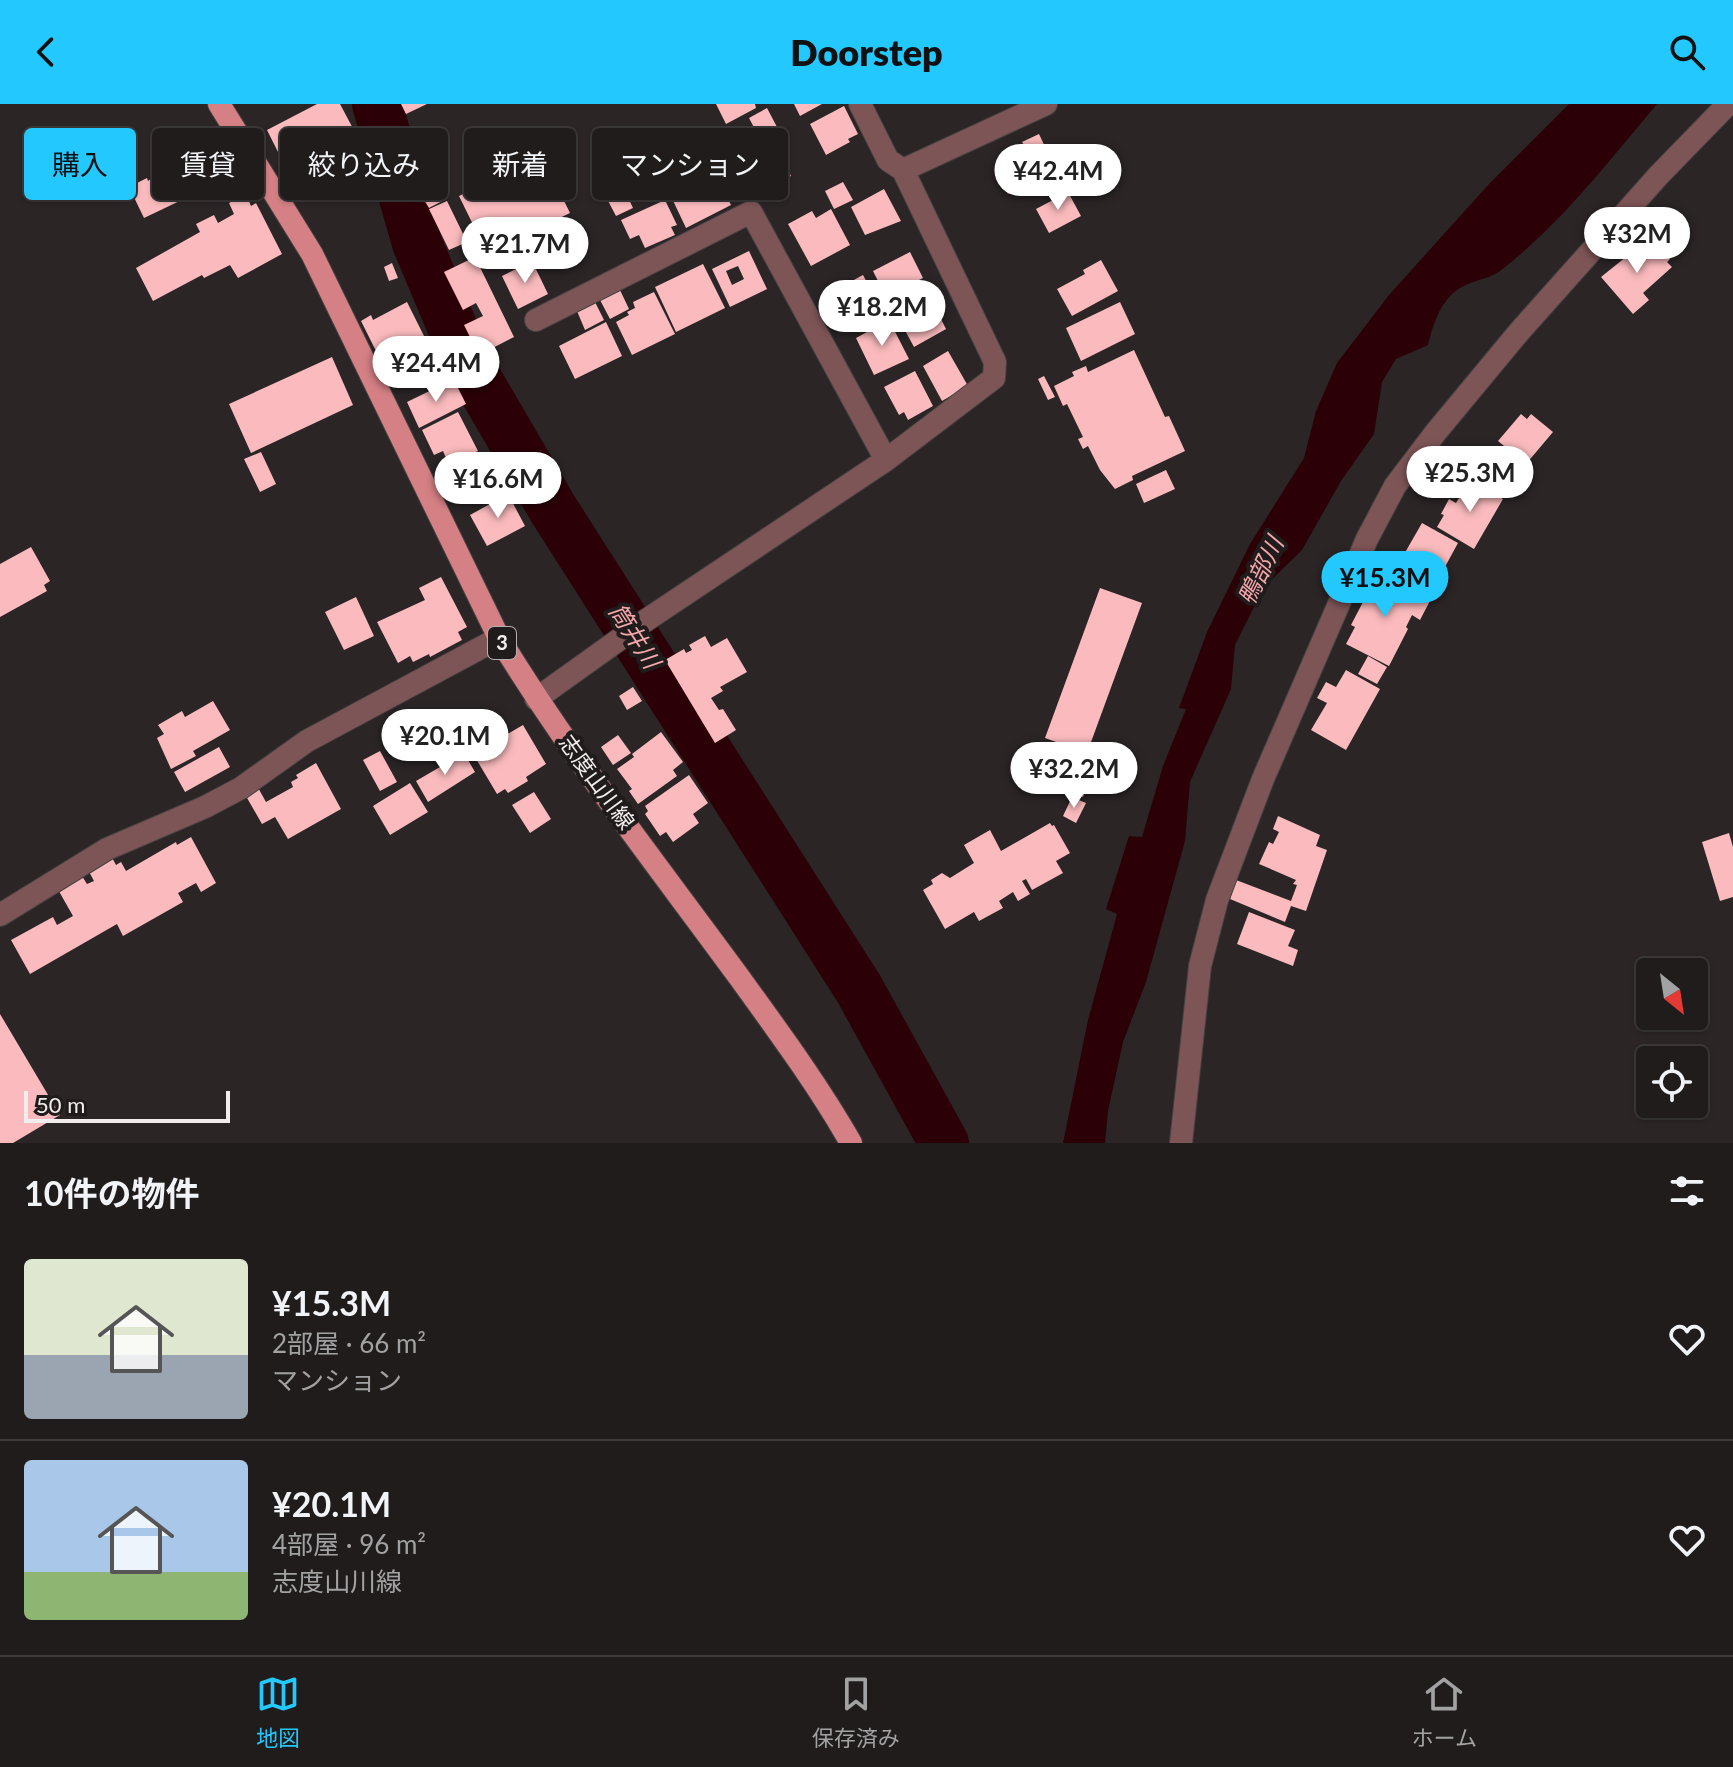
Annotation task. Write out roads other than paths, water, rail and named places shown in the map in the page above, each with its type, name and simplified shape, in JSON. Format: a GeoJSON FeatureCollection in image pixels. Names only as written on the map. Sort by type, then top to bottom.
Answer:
{"type":"FeatureCollection","features":[{"type":"Feature","properties":{"kind":"main road","name":"志度山川線"},"geometry":{"type":"LineString","coordinates":[[219,104],[312,254],[499,638],[536,699],[829,1104],[851,1143]]}},
{"type":"Feature","properties":{"kind":"street"},"geometry":{"type":"LineString","coordinates":[[536,699],[645,621],[886,460],[994,378],[995,362],[903,170],[888,160],[860,104]]}},
{"type":"Feature","properties":{"kind":"street"},"geometry":{"type":"LineString","coordinates":[[903,170],[1046,104]]}},
{"type":"Feature","properties":{"kind":"street"},"geometry":{"type":"LineString","coordinates":[[1181,1143],[1200,966],[1217,900],[1263,779],[1374,526],[1403,475],[1519,332],[1659,175],[1728,104]]}},
{"type":"Feature","properties":{"kind":"street"},"geometry":{"type":"LineString","coordinates":[[536,320],[751,212],[886,460]]}},
{"type":"Feature","properties":{"kind":"street"},"geometry":{"type":"LineString","coordinates":[[0,915],[107,849],[241,788],[307,741],[499,638]]}},
{"type":"Feature","properties":{"kind":"water","name":"鴨部川"},"geometry":{"type":"Polygon","coordinates":[[[1569,104],[1657,104],[1583,192],[1543,233],[1500,271],[1451,295],[1439,312],[1428,345],[1396,359],[1382,382],[1374,434],[1341,481],[1302,550],[1264,587],[1235,645],[1231,689],[1190,782],[1185,841],[1146,982],[1123,1042],[1108,1111],[1105,1143],[1063,1143],[1088,1020],[1117,914],[1106,909],[1129,836],[1142,837],[1163,766],[1186,709],[1179,708],[1207,632],[1250,544],[1304,458],[1316,411],[1337,363],[1389,295],[1489,184],[1569,104]]]}},
{"type":"Feature","properties":{"kind":"waterway","name":"筒井川"},"geometry":{"type":"LineString","coordinates":[[377,104],[417,243],[467,362],[553,509],[859,989],[944,1143]]}}]}
